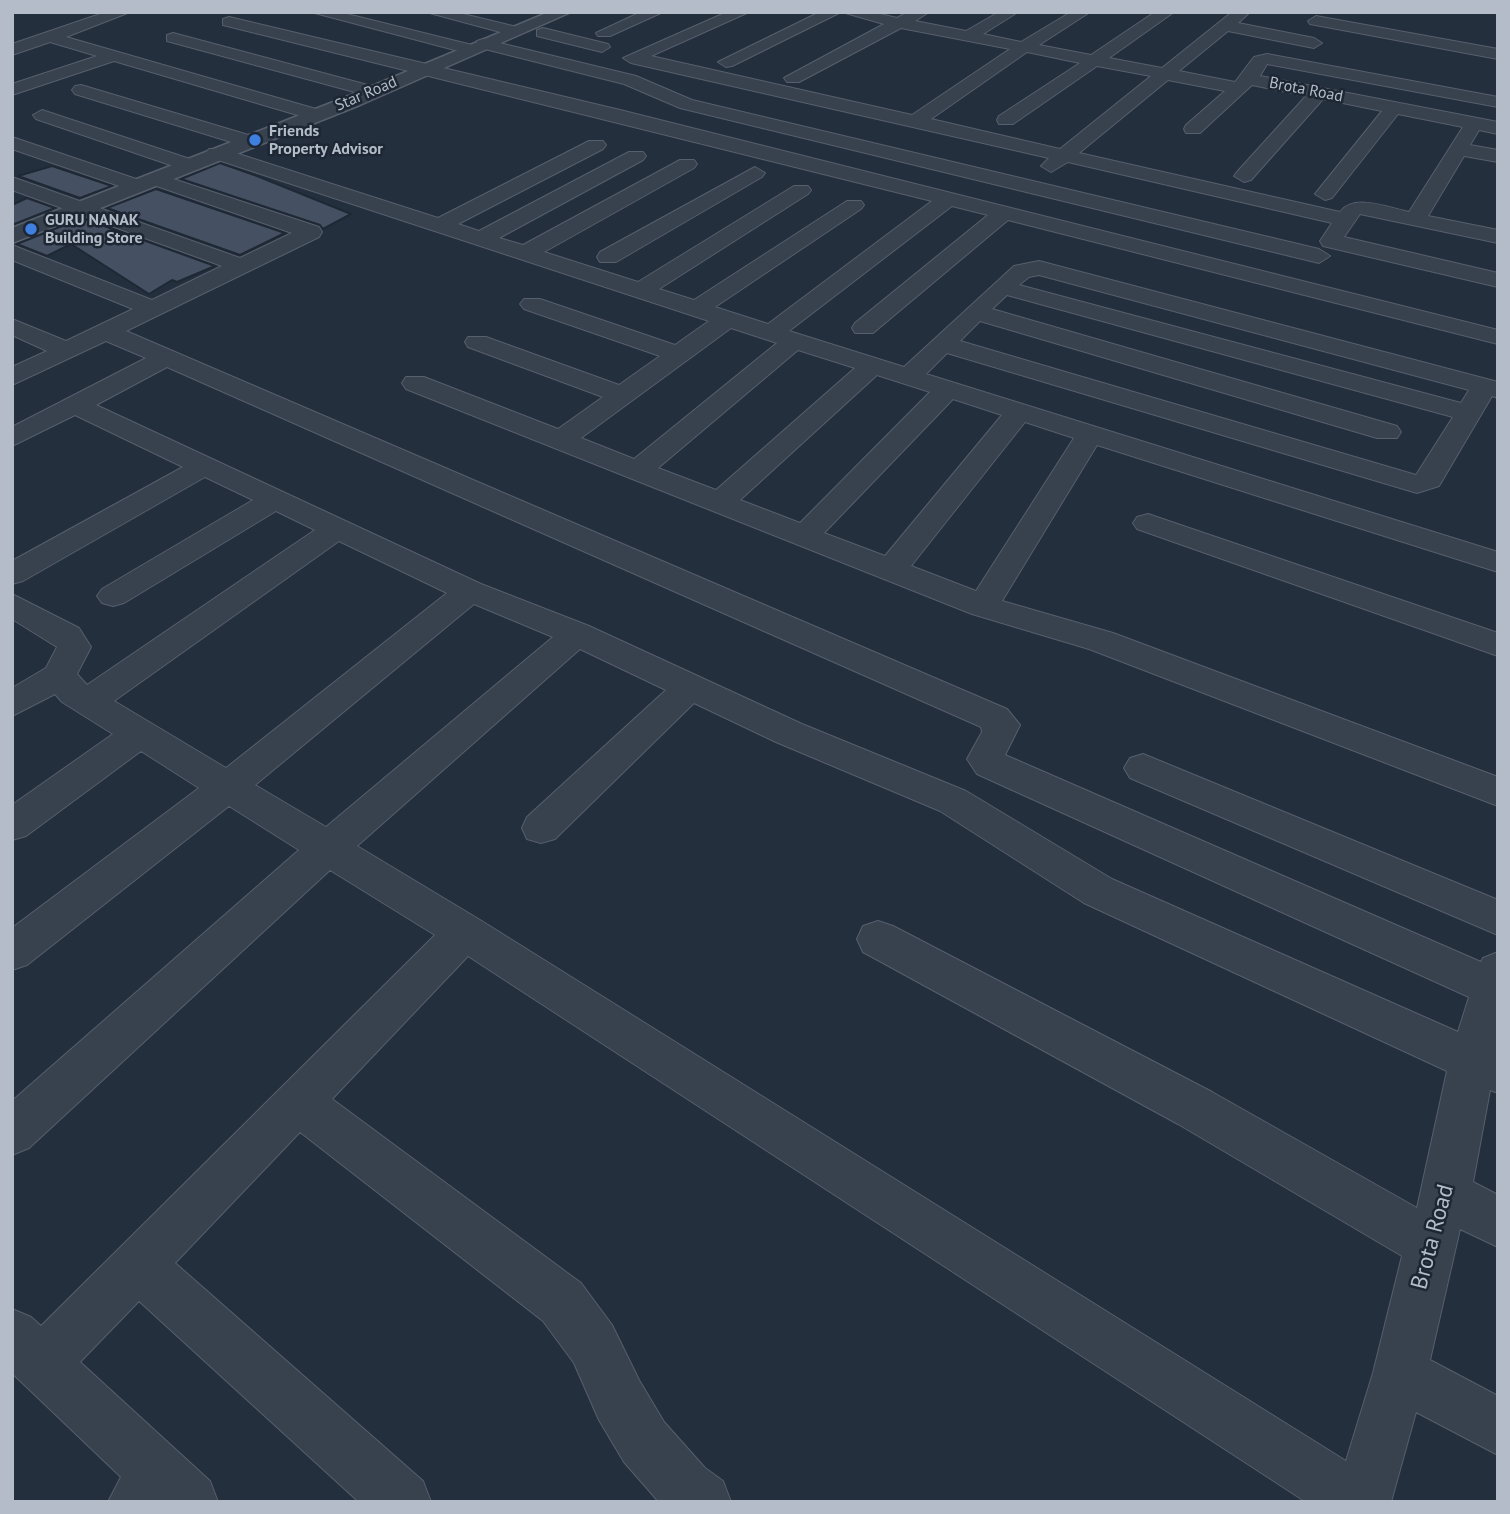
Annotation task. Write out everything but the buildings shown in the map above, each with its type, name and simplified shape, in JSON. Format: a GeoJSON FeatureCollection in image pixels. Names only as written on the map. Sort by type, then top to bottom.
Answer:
{"type":"FeatureCollection","features":[{"type":"Feature","properties":{"kind":"street"},"geometry":{"type":"LineString","coordinates":[[12,50],[122,12]]}},
{"type":"Feature","properties":{"kind":"street"},"geometry":{"type":"LineString","coordinates":[[319,12],[598,73],[648,86],[669,99],[686,104],[1028,185],[1325,248],[1498,280]]}},
{"type":"Feature","properties":{"kind":"street"},"geometry":{"type":"LineString","coordinates":[[433,12],[518,30],[603,40],[655,12]]}},
{"type":"Feature","properties":{"kind":"street"},"geometry":{"type":"LineString","coordinates":[[598,73],[741,12]]}},
{"type":"Feature","properties":{"kind":"street"},"geometry":{"type":"LineString","coordinates":[[726,62],[833,12]]}},
{"type":"Feature","properties":{"kind":"street"},"geometry":{"type":"LineString","coordinates":[[850,12],[1163,74],[1243,83]]}},
{"type":"Feature","properties":{"kind":"street"},"geometry":{"type":"LineString","coordinates":[[793,78],[921,12]]}},
{"type":"Feature","properties":{"kind":"street"},"geometry":{"type":"LineString","coordinates":[[969,36],[1010,12]]}},
{"type":"Feature","properties":{"kind":"street"},"geometry":{"type":"LineString","coordinates":[[913,123],[1024,47],[1082,12]]}},
{"type":"Feature","properties":{"kind":"street"},"geometry":{"type":"LineString","coordinates":[[1006,120],[1166,12]]}},
{"type":"Feature","properties":{"kind":"street"},"geometry":{"type":"LineString","coordinates":[[1028,185],[1242,12]]}},
{"type":"Feature","properties":{"kind":"street","name":"Star Road"},"geometry":{"type":"LineString","coordinates":[[14,238],[81,208],[317,115],[560,13]]}},
{"type":"Feature","properties":{"kind":"street"},"geometry":{"type":"LineString","coordinates":[[1315,21],[1498,54]]}},
{"type":"Feature","properties":{"kind":"street"},"geometry":{"type":"LineString","coordinates":[[229,22],[757,150],[1498,337]]}},
{"type":"Feature","properties":{"kind":"street"},"geometry":{"type":"LineString","coordinates":[[1223,25],[1335,46]]}},
{"type":"Feature","properties":{"kind":"street"},"geometry":{"type":"LineString","coordinates":[[52,37],[317,115]]}},
{"type":"Feature","properties":{"kind":"street"},"geometry":{"type":"LineString","coordinates":[[173,38],[373,92]]}},
{"type":"Feature","properties":{"kind":"street"},"geometry":{"type":"LineString","coordinates":[[12,90],[116,56]]}},
{"type":"Feature","properties":{"kind":"street"},"geometry":{"type":"LineString","coordinates":[[635,57],[913,123],[1345,220]]}},
{"type":"Feature","properties":{"kind":"street","name":"Brota Road"},"geometry":{"type":"LineString","coordinates":[[1243,83],[1260,61],[1267,59],[1498,102]]}},
{"type":"Feature","properties":{"kind":"street"},"geometry":{"type":"LineString","coordinates":[[149,66],[81,90],[33,113],[189,164]]}},
{"type":"Feature","properties":{"kind":"street"},"geometry":{"type":"LineString","coordinates":[[1192,129],[1243,83]]}},
{"type":"Feature","properties":{"kind":"street","name":"Brota Road"},"geometry":{"type":"LineString","coordinates":[[1243,83],[1319,92],[1498,128]]}},
{"type":"Feature","properties":{"kind":"street"},"geometry":{"type":"LineString","coordinates":[[81,90],[248,141]]}},
{"type":"Feature","properties":{"kind":"street"},"geometry":{"type":"LineString","coordinates":[[1244,176],[1319,92]]}},
{"type":"Feature","properties":{"kind":"street"},"geometry":{"type":"LineString","coordinates":[[1325,194],[1394,107]]}},
{"type":"Feature","properties":{"kind":"street"},"geometry":{"type":"LineString","coordinates":[[1415,219],[1475,122]]}},
{"type":"Feature","properties":{"kind":"street"},"geometry":{"type":"LineString","coordinates":[[482,238],[644,158],[576,140]]}},
{"type":"Feature","properties":{"kind":"street"},"geometry":{"type":"LineString","coordinates":[[12,143],[320,235],[242,266],[12,377]]}},
{"type":"Feature","properties":{"kind":"street"},"geometry":{"type":"LineString","coordinates":[[441,225],[596,145]]}},
{"type":"Feature","properties":{"kind":"street"},"geometry":{"type":"LineString","coordinates":[[1458,149],[1498,156]]}},
{"type":"Feature","properties":{"kind":"street"},"geometry":{"type":"LineString","coordinates":[[757,150],[733,165],[768,177],[798,178],[818,166]]}},
{"type":"Feature","properties":{"kind":"street"},"geometry":{"type":"LineString","coordinates":[[216,153],[872,366],[1498,562]]}},
{"type":"Feature","properties":{"kind":"street"},"geometry":{"type":"LineString","coordinates":[[527,252],[687,164]]}},
{"type":"Feature","properties":{"kind":"street"},"geometry":{"type":"LineString","coordinates":[[608,257],[768,177]]}},
{"type":"Feature","properties":{"kind":"street"},"geometry":{"type":"LineString","coordinates":[[12,183],[242,266]]}},
{"type":"Feature","properties":{"kind":"street"},"geometry":{"type":"LineString","coordinates":[[640,291],[801,190]]}},
{"type":"Feature","properties":{"kind":"street"},"geometry":{"type":"LineString","coordinates":[[637,471],[784,336],[948,199]]}},
{"type":"Feature","properties":{"kind":"street"},"geometry":{"type":"LineString","coordinates":[[696,309],[854,205]]}},
{"type":"Feature","properties":{"kind":"street"},"geometry":{"type":"LineString","coordinates":[[1296,286],[1352,210],[1359,208],[1498,237]]}},
{"type":"Feature","properties":{"kind":"street"},"geometry":{"type":"LineString","coordinates":[[864,328],[1004,213]]}},
{"type":"Feature","properties":{"kind":"street"},"geometry":{"type":"LineString","coordinates":[[14,238],[152,308]]}},
{"type":"Feature","properties":{"kind":"street"},"geometry":{"type":"LineString","coordinates":[[908,377],[1002,287],[1022,271],[1039,268],[1063,272],[1491,388],[1468,413],[1429,480],[1416,484],[943,344]]}},
{"type":"Feature","properties":{"kind":"street"},"geometry":{"type":"LineString","coordinates":[[1002,287],[1468,413]]}},
{"type":"Feature","properties":{"kind":"street"},"geometry":{"type":"LineString","coordinates":[[532,304],[678,354]]}},
{"type":"Feature","properties":{"kind":"street"},"geometry":{"type":"LineString","coordinates":[[976,312],[1387,432]]}},
{"type":"Feature","properties":{"kind":"street"},"geometry":{"type":"LineString","coordinates":[[561,440],[727,318]]}},
{"type":"Feature","properties":{"kind":"street"},"geometry":{"type":"LineString","coordinates":[[12,326],[66,350]]}},
{"type":"Feature","properties":{"kind":"street"},"geometry":{"type":"LineString","coordinates":[[105,331],[994,718],[1002,725],[1000,736],[987,752],[985,759],[990,764],[1495,979]]}},
{"type":"Feature","properties":{"kind":"street"},"geometry":{"type":"LineString","coordinates":[[477,342],[622,395]]}},
{"type":"Feature","properties":{"kind":"street"},"geometry":{"type":"LineString","coordinates":[[12,438],[168,357]]}},
{"type":"Feature","properties":{"kind":"street"},"geometry":{"type":"LineString","coordinates":[[718,504],[872,366]]}},
{"type":"Feature","properties":{"kind":"street"},"geometry":{"type":"LineString","coordinates":[[415,383],[890,571],[983,606],[1101,641],[1498,792]]}},
{"type":"Feature","properties":{"kind":"street"},"geometry":{"type":"LineString","coordinates":[[803,537],[948,389]]}},
{"type":"Feature","properties":{"kind":"street"},"geometry":{"type":"LineString","coordinates":[[75,405],[470,591],[578,634],[789,733],[953,801],[1098,891],[1485,1067]]}},
{"type":"Feature","properties":{"kind":"street"},"geometry":{"type":"LineString","coordinates":[[890,571],[1020,411]]}},
{"type":"Feature","properties":{"kind":"street"},"geometry":{"type":"LineString","coordinates":[[983,606],[1091,433]]}},
{"type":"Feature","properties":{"kind":"street"},"geometry":{"type":"LineString","coordinates":[[12,574],[205,466]]}},
{"type":"Feature","properties":{"kind":"street"},"geometry":{"type":"LineString","coordinates":[[113,596],[275,499]]}},
{"type":"Feature","properties":{"kind":"street"},"geometry":{"type":"LineString","coordinates":[[1147,523],[1498,645]]}},
{"type":"Feature","properties":{"kind":"street"},"geometry":{"type":"LineString","coordinates":[[12,704],[74,689],[337,528]]}},
{"type":"Feature","properties":{"kind":"street"},"geometry":{"type":"LineString","coordinates":[[12,952],[227,787],[470,591]]}},
{"type":"Feature","properties":{"kind":"street"},"geometry":{"type":"LineString","coordinates":[[12,605],[67,636],[74,646],[74,689]]}},
{"type":"Feature","properties":{"kind":"street"},"geometry":{"type":"LineString","coordinates":[[12,1132],[328,848],[578,634]]}},
{"type":"Feature","properties":{"kind":"street"},"geometry":{"type":"LineString","coordinates":[[541,828],[690,687]]}},
{"type":"Feature","properties":{"kind":"street"},"geometry":{"type":"LineString","coordinates":[[74,689],[140,733],[465,932],[1360,1502]]}},
{"type":"Feature","properties":{"kind":"street"},"geometry":{"type":"LineString","coordinates":[[12,825],[140,733]]}},
{"type":"Feature","properties":{"kind":"street"},"geometry":{"type":"LineString","coordinates":[[1143,768],[1498,918]]}},
{"type":"Feature","properties":{"kind":"street"},"geometry":{"type":"LineString","coordinates":[[162,1493],[27,1350],[138,1265],[465,932]]}},
{"type":"Feature","properties":{"kind":"street"},"geometry":{"type":"LineString","coordinates":[[878,939],[1195,1108],[1430,1244]]}},
{"type":"Feature","properties":{"kind":"street","name":"Brota Road"},"geometry":{"type":"LineString","coordinates":[[1360,1502],[1400,1373],[1430,1244],[1485,1067],[1495,979]]}},
{"type":"Feature","properties":{"kind":"street"},"geometry":{"type":"LineString","coordinates":[[298,1102],[562,1302],[593,1344],[619,1400],[643,1442],[685,1488],[702,1502]]}},
{"type":"Feature","properties":{"kind":"street"},"geometry":{"type":"LineString","coordinates":[[1446,1195],[1498,1222]]}},
{"type":"Feature","properties":{"kind":"street"},"geometry":{"type":"LineString","coordinates":[[138,1265],[402,1502]]}},
{"type":"Feature","properties":{"kind":"street"},"geometry":{"type":"LineString","coordinates":[[1400,1373],[1498,1427]]}},
{"type":"Feature","properties":{"kind":"place","name":"Friends Property Advisor"},"geometry":{"type":"Point","coordinates":[255,140]}},
{"type":"Feature","properties":{"kind":"place","name":"GURU NANAK Building Store"},"geometry":{"type":"Point","coordinates":[31,229]}}]}
